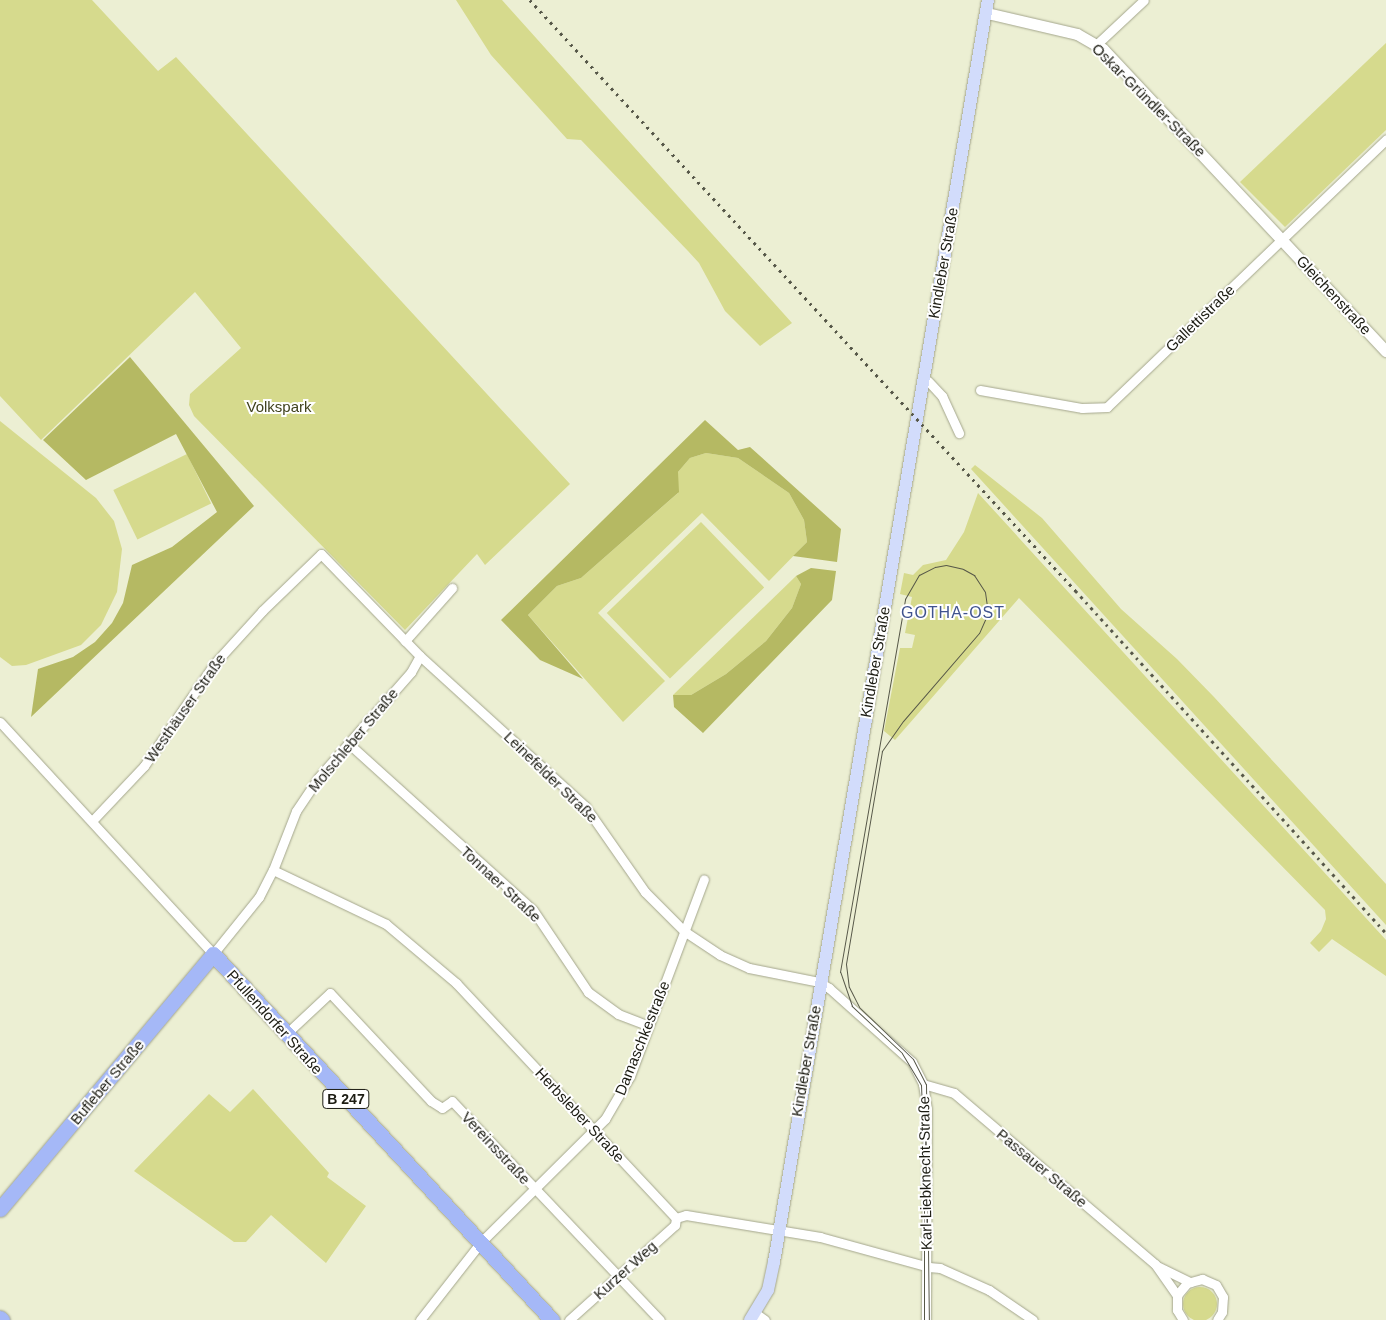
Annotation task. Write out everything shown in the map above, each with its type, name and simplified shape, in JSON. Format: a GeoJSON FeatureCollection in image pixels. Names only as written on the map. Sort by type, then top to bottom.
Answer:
{"type":"FeatureCollection","features":[{"type":"Feature","properties":{"kind":"main road","name":"Kindleber Straße"},"geometry":{"type":"LineString","coordinates":[[757,1318],[768,1290],[819,982],[988,0]]}},
{"type":"Feature","properties":{"kind":"main road","name":"Pfullendorfer Straße"},"geometry":{"type":"LineString","coordinates":[[213,954],[552,1320]]}},
{"type":"Feature","properties":{"kind":"main road","name":"Bufleber Straße"},"geometry":{"type":"LineString","coordinates":[[0,1209],[213,954]]}},
{"type":"Feature","properties":{"kind":"street"},"geometry":{"type":"LineString","coordinates":[[1097,44],[1144,0]]}},
{"type":"Feature","properties":{"kind":"street","name":"Oskar-Gründler-Straße"},"geometry":{"type":"LineString","coordinates":[[987,13],[1077,34],[1097,44],[1282,239]]}},
{"type":"Feature","properties":{"kind":"street","name":"Gallettistraße"},"geometry":{"type":"LineString","coordinates":[[980,390],[1082,408],[1107,407],[1386,138]]}},
{"type":"Feature","properties":{"kind":"street","name":"Gleichenstraße"},"geometry":{"type":"LineString","coordinates":[[1282,239],[1386,352]]}},
{"type":"Feature","properties":{"kind":"street"},"geometry":{"type":"LineString","coordinates":[[928,381],[942,396],[959,432]]}},
{"type":"Feature","properties":{"kind":"street","name":"Leinefelder Straße"},"geometry":{"type":"LineString","coordinates":[[322,554],[420,656],[585,806],[645,892],[684,931],[720,955],[749,968],[819,982]]}},
{"type":"Feature","properties":{"kind":"street","name":"Westhäuser Straße"},"geometry":{"type":"LineString","coordinates":[[92,821],[144,766],[214,664],[262,611],[322,554]]}},
{"type":"Feature","properties":{"kind":"street"},"geometry":{"type":"LineString","coordinates":[[405,641],[452,588]]}},
{"type":"Feature","properties":{"kind":"street","name":"Molschleber Straße"},"geometry":{"type":"LineString","coordinates":[[213,954],[259,897],[273,870],[296,810],[318,778],[411,672],[420,656]]}},
{"type":"Feature","properties":{"kind":"street","name":"Pfullendorfer Straße"},"geometry":{"type":"LineString","coordinates":[[0,722],[213,954]]}},
{"type":"Feature","properties":{"kind":"street","name":"Tonnaer Straße"},"geometry":{"type":"LineString","coordinates":[[348,743],[533,910],[588,992],[618,1014],[647,1025]]}},
{"type":"Feature","properties":{"kind":"street","name":"Herbsleber Straße"},"geometry":{"type":"LineString","coordinates":[[273,870],[394,930],[456,983],[676,1218]]}},
{"type":"Feature","properties":{"kind":"street","name":"Damaschkestraße"},"geometry":{"type":"LineString","coordinates":[[420,1320],[481,1242],[596,1131],[630,1076],[647,1025],[704,879]]}},
{"type":"Feature","properties":{"kind":"street","name":"Karl-Liebknecht-Straße"},"geometry":{"type":"LineString","coordinates":[[819,982],[904,1052],[923,1084],[927,1108],[926,1320]]}},
{"type":"Feature","properties":{"kind":"street","name":"Vereinsstraße"},"geometry":{"type":"LineString","coordinates":[[286,1034],[330,993],[430,1102],[442,1108],[452,1101],[660,1320]]}},
{"type":"Feature","properties":{"kind":"street","name":"Passauer Straße"},"geometry":{"type":"LineString","coordinates":[[923,1084],[954,1093],[1155,1264],[1190,1282]]}},
{"type":"Feature","properties":{"kind":"street"},"geometry":{"type":"LineString","coordinates":[[676,1218],[686,1215],[866,1247],[926,1266],[960,1274],[1033,1320]]}},
{"type":"Feature","properties":{"kind":"street","name":"Kurzer Weg"},"geometry":{"type":"LineString","coordinates":[[569,1320],[675,1225],[676,1218]]}},
{"type":"Feature","properties":{"kind":"street","name":"Passauer Straße"},"geometry":{"type":"LineString","coordinates":[[1155,1264],[1177,1296]]}},
{"type":"Feature","properties":{"kind":"street"},"geometry":{"type":"LineString","coordinates":[[1179,1318],[1177,1296],[1190,1282],[1202,1279],[1216,1285],[1223,1298],[1222,1312],[1217,1320]]}},
{"type":"Feature","properties":{"kind":"street"},"geometry":{"type":"LineString","coordinates":[[1222,1312],[1229,1320]]}},
{"type":"Feature","properties":{"kind":"green space","name":"Volkspark"},"geometry":{"type":"Polygon","coordinates":[[[0,0],[92,0],[158,71],[176,57],[570,484],[485,565],[477,554],[405,630],[194,416],[189,405],[190,394],[241,348],[195,292],[41,440],[0,396],[0,0]]]}},
{"type":"Feature","properties":{"kind":"green space"},"geometry":{"type":"Polygon","coordinates":[[[456,0],[502,0],[792,323],[760,346],[725,311],[699,263],[688,251],[581,140],[567,139],[491,55],[456,0]]]}},
{"type":"Feature","properties":{"kind":"green space"},"geometry":{"type":"Polygon","coordinates":[[[1386,43],[1386,130],[1285,227],[1240,182],[1386,43]]]}},
{"type":"Feature","properties":{"kind":"green space"},"geometry":{"type":"Polygon","coordinates":[[[130,357],[254,506],[31,717],[38,669],[73,657],[95,642],[112,623],[123,603],[132,565],[172,547],[217,512],[176,434],[86,480],[43,440],[130,357]]]}},
{"type":"Feature","properties":{"kind":"green space"},"geometry":{"type":"Polygon","coordinates":[[[705,420],[738,450],[750,447],[841,529],[837,562],[793,556],[807,542],[804,520],[789,493],[738,458],[706,453],[690,458],[678,472],[679,492],[581,578],[557,586],[528,615],[583,679],[540,660],[501,620],[705,420]]]}},
{"type":"Feature","properties":{"kind":"green space"},"geometry":{"type":"Polygon","coordinates":[[[0,421],[96,498],[114,521],[122,549],[117,592],[101,625],[81,645],[26,665],[12,666],[0,657],[0,421]]]}},
{"type":"Feature","properties":{"kind":"green space"},"geometry":{"type":"Polygon","coordinates":[[[706,453],[738,458],[789,493],[804,520],[807,542],[769,581],[702,513],[598,613],[665,681],[623,722],[528,615],[557,586],[581,578],[678,493],[678,472],[690,458],[706,453]]]}},
{"type":"Feature","properties":{"kind":"green space"},"geometry":{"type":"Polygon","coordinates":[[[187,454],[211,503],[137,539],[113,490],[187,454]]]}},
{"type":"Feature","properties":{"kind":"green space"},"geometry":{"type":"Polygon","coordinates":[[[975,465],[1042,518],[1121,609],[1177,659],[1214,697],[1386,884],[1386,925],[971,469],[975,465]]]}},
{"type":"Feature","properties":{"kind":"green space"},"geometry":{"type":"Polygon","coordinates":[[[978,493],[1386,940],[1386,976],[1332,939],[1319,952],[1310,943],[1321,931],[1326,919],[1325,910],[1019,598],[895,740],[884,731],[900,648],[912,648],[915,635],[905,633],[912,597],[900,594],[904,573],[913,575],[923,565],[946,560],[964,532],[978,493]]]}},
{"type":"Feature","properties":{"kind":"green space"},"geometry":{"type":"Polygon","coordinates":[[[701,522],[764,587],[670,678],[607,613],[701,522]]]}},
{"type":"Feature","properties":{"kind":"green space"},"geometry":{"type":"Polygon","coordinates":[[[811,568],[836,571],[832,600],[703,733],[674,707],[673,695],[691,695],[726,674],[766,641],[792,608],[801,584],[796,576],[811,568]]]}},
{"type":"Feature","properties":{"kind":"green space"},"geometry":{"type":"Polygon","coordinates":[[[796,576],[801,584],[792,608],[766,641],[726,674],[691,695],[673,695],[796,576]]]}},
{"type":"Feature","properties":{"kind":"green space"},"geometry":{"type":"Polygon","coordinates":[[[253,1089],[329,1173],[327,1177],[366,1206],[326,1263],[271,1215],[246,1242],[234,1242],[134,1171],[209,1094],[230,1112],[253,1089]]]}},
{"type":"Feature","properties":{"kind":"green space"},"geometry":{"type":"Polygon","coordinates":[[[1200,1287],[1212,1292],[1217,1304],[1212,1316],[1200,1321],[1188,1316],[1183,1304],[1188,1292],[1200,1287]]]}},
{"type":"Feature","properties":{"kind":"tram line"},"geometry":{"type":"LineString","coordinates":[[924,1320],[924,1154],[921,1085],[902,1053],[852,1006],[840,972],[905,599],[919,575],[935,567],[946,565],[963,569],[974,575],[985,592],[988,613],[979,633],[903,721],[882,751],[846,964],[849,987],[859,1007],[913,1059],[926,1084],[929,1320]]}},
{"type":"Feature","properties":{"kind":"railway"},"geometry":{"type":"LineString","coordinates":[[530,0],[1076,591],[1386,933]]}},
{"type":"Feature","properties":{"kind":"district","name":"GOTHA-OST"},"geometry":{"type":"Point","coordinates":[953,613]}}]}
